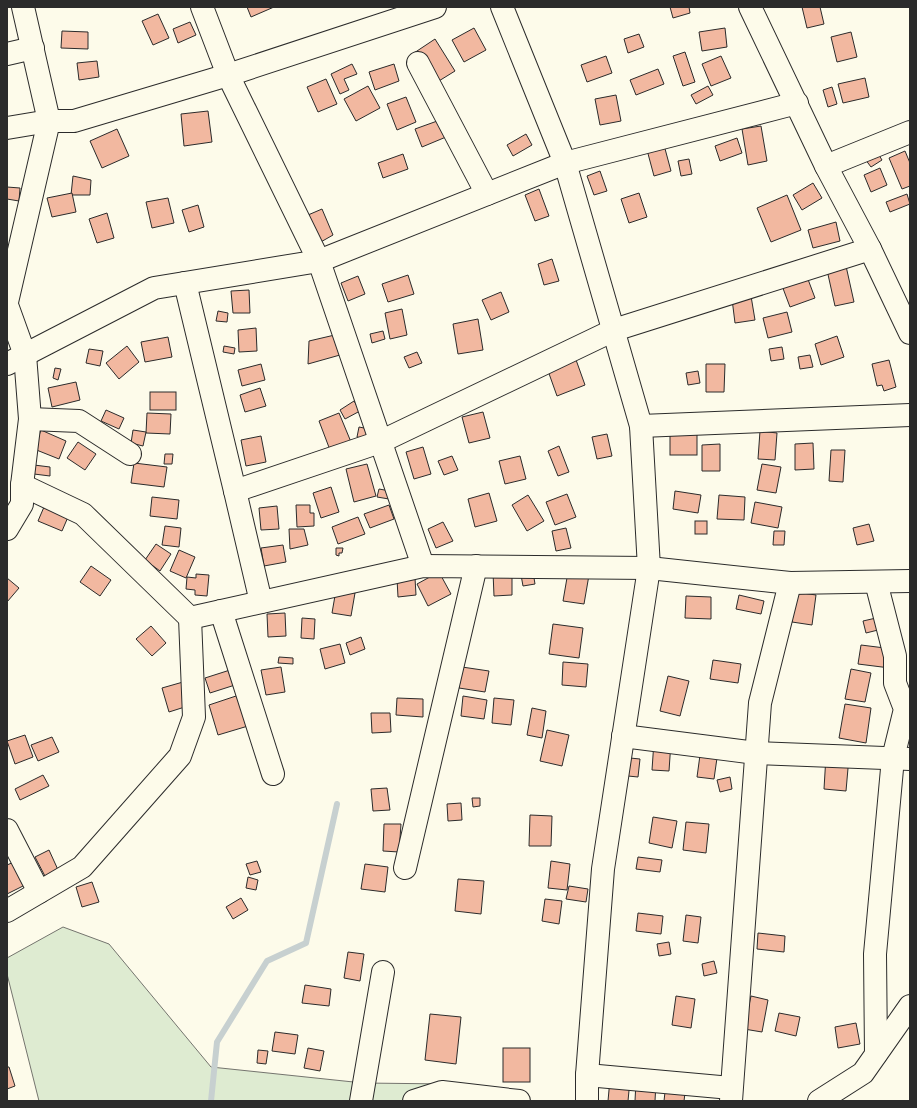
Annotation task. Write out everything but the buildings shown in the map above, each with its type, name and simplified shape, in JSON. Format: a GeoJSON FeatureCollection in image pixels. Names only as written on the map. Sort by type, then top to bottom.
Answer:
{"type":"FeatureCollection","features":[{"type":"Feature","properties":{"kind":"street"},"geometry":{"type":"LineString","coordinates":[[7,529],[22,504],[22,485],[30,419],[16,360],[7,304],[49,121],[23,7]]}},
{"type":"Feature","properties":{"kind":"street"},"geometry":{"type":"LineString","coordinates":[[202,7],[228,75],[319,261],[422,566]]}},
{"type":"Feature","properties":{"kind":"street"},"geometry":{"type":"LineString","coordinates":[[7,128],[49,121],[74,122],[228,75],[396,13],[435,7]]}},
{"type":"Feature","properties":{"kind":"street"},"geometry":{"type":"LineString","coordinates":[[502,7],[566,163],[641,426],[649,568],[603,869],[587,1075],[587,1101]]}},
{"type":"Feature","properties":{"kind":"street"},"geometry":{"type":"LineString","coordinates":[[750,7],[826,166],[870,249],[910,333]]}},
{"type":"Feature","properties":{"kind":"street"},"geometry":{"type":"LineString","coordinates":[[7,54],[33,48]]}},
{"type":"Feature","properties":{"kind":"street"},"geometry":{"type":"LineString","coordinates":[[418,62],[487,194]]}},
{"type":"Feature","properties":{"kind":"street"},"geometry":{"type":"LineString","coordinates":[[16,360],[154,288],[319,261],[566,163],[797,103]]}},
{"type":"Feature","properties":{"kind":"street"},"geometry":{"type":"LineString","coordinates":[[826,166],[910,132]]}},
{"type":"Feature","properties":{"kind":"street"},"geometry":{"type":"LineString","coordinates":[[235,491],[380,442],[614,330],[870,249]]}},
{"type":"Feature","properties":{"kind":"street"},"geometry":{"type":"LineString","coordinates":[[186,283],[260,602]]}},
{"type":"Feature","properties":{"kind":"street"},"geometry":{"type":"LineString","coordinates":[[641,426],[910,415]]}},
{"type":"Feature","properties":{"kind":"street"},"geometry":{"type":"LineString","coordinates":[[30,419],[79,421],[130,454]]}},
{"type":"Feature","properties":{"kind":"street"},"geometry":{"type":"LineString","coordinates":[[7,911],[82,867],[180,756],[194,717],[190,618],[83,514],[22,485]]}},
{"type":"Feature","properties":{"kind":"street"},"geometry":{"type":"LineString","coordinates":[[190,618],[422,566],[649,568],[790,583],[910,581]]}},
{"type":"Feature","properties":{"kind":"street"},"geometry":{"type":"LineString","coordinates":[[405,868],[476,566]]}},
{"type":"Feature","properties":{"kind":"street"},"geometry":{"type":"LineString","coordinates":[[876,582],[895,656],[895,683],[905,710],[901,758],[875,954],[876,1054]]}},
{"type":"Feature","properties":{"kind":"street"},"geometry":{"type":"LineString","coordinates":[[587,1075],[731,1095],[760,703],[790,583]]}},
{"type":"Feature","properties":{"kind":"street"},"geometry":{"type":"LineString","coordinates":[[221,611],[273,774]]}},
{"type":"Feature","properties":{"kind":"street"},"geometry":{"type":"LineString","coordinates":[[623,736],[756,753],[901,758]]}},
{"type":"Feature","properties":{"kind":"street"},"geometry":{"type":"LineString","coordinates":[[7,830],[39,892]]}},
{"type":"Feature","properties":{"kind":"street"},"geometry":{"type":"LineString","coordinates":[[361,1101],[383,972]]}},
{"type":"Feature","properties":{"kind":"street"},"geometry":{"type":"LineString","coordinates":[[819,1101],[863,1073],[910,1006]]}},
{"type":"Feature","properties":{"kind":"street"},"geometry":{"type":"LineString","coordinates":[[414,1101],[442,1092],[519,1101]]}},
{"type":"Feature","properties":{"kind":"green space"},"geometry":{"type":"Polygon","coordinates":[[[63,927],[109,944],[211,1067],[363,1083],[449,1084],[486,1101],[39,1101],[7,974],[7,958],[63,927]]]}},
{"type":"Feature","properties":{"kind":"waterway"},"geometry":{"type":"LineString","coordinates":[[211,1101],[217,1042],[267,961],[306,943],[337,804]]}}]}
